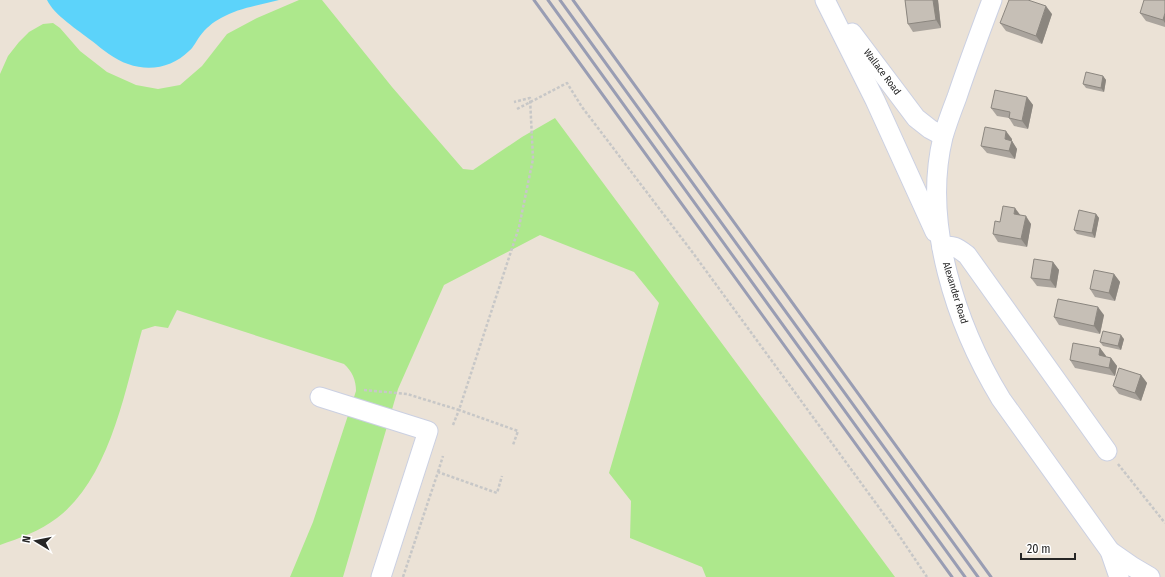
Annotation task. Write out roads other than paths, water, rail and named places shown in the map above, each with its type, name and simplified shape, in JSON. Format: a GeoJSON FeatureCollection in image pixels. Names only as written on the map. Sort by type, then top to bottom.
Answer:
{"type":"FeatureCollection","features":[{"type":"Feature","properties":{"kind":"street"},"geometry":{"type":"LineString","coordinates":[[825,0],[857,62],[886,143],[942,248],[952,246],[967,255],[1106,451]]}},
{"type":"Feature","properties":{"kind":"street","name":"Wallace Road"},"geometry":{"type":"LineString","coordinates":[[828,0],[916,118],[930,129],[943,136]]}},
{"type":"Feature","properties":{"kind":"street","name":"Alexander Road"},"geometry":{"type":"LineString","coordinates":[[992,0],[943,136],[937,188],[937,204],[942,248],[949,277],[964,324],[986,375],[1001,399],[1110,551],[1119,577]]}},
{"type":"Feature","properties":{"kind":"street"},"geometry":{"type":"LineString","coordinates":[[320,397],[428,431],[381,577]]}},
{"type":"Feature","properties":{"kind":"street","name":"Alexander Road"},"geometry":{"type":"LineString","coordinates":[[1110,551],[1150,577]]}},
{"type":"Feature","properties":{"kind":"water"},"geometry":{"type":"Polygon","coordinates":[[[47,0],[279,0],[242,9],[221,18],[207,28],[192,48],[176,61],[153,68],[145,68],[123,62],[104,51],[61,17],[50,6],[47,0]]]}},
{"type":"Feature","properties":{"kind":"railway"},"geometry":{"type":"LineString","coordinates":[[534,0],[952,577]]}},
{"type":"Feature","properties":{"kind":"railway"},"geometry":{"type":"LineString","coordinates":[[548,0],[965,577]]}},
{"type":"Feature","properties":{"kind":"railway"},"geometry":{"type":"LineString","coordinates":[[560,0],[978,577]]}},
{"type":"Feature","properties":{"kind":"railway"},"geometry":{"type":"LineString","coordinates":[[573,0],[991,577]]}}]}
